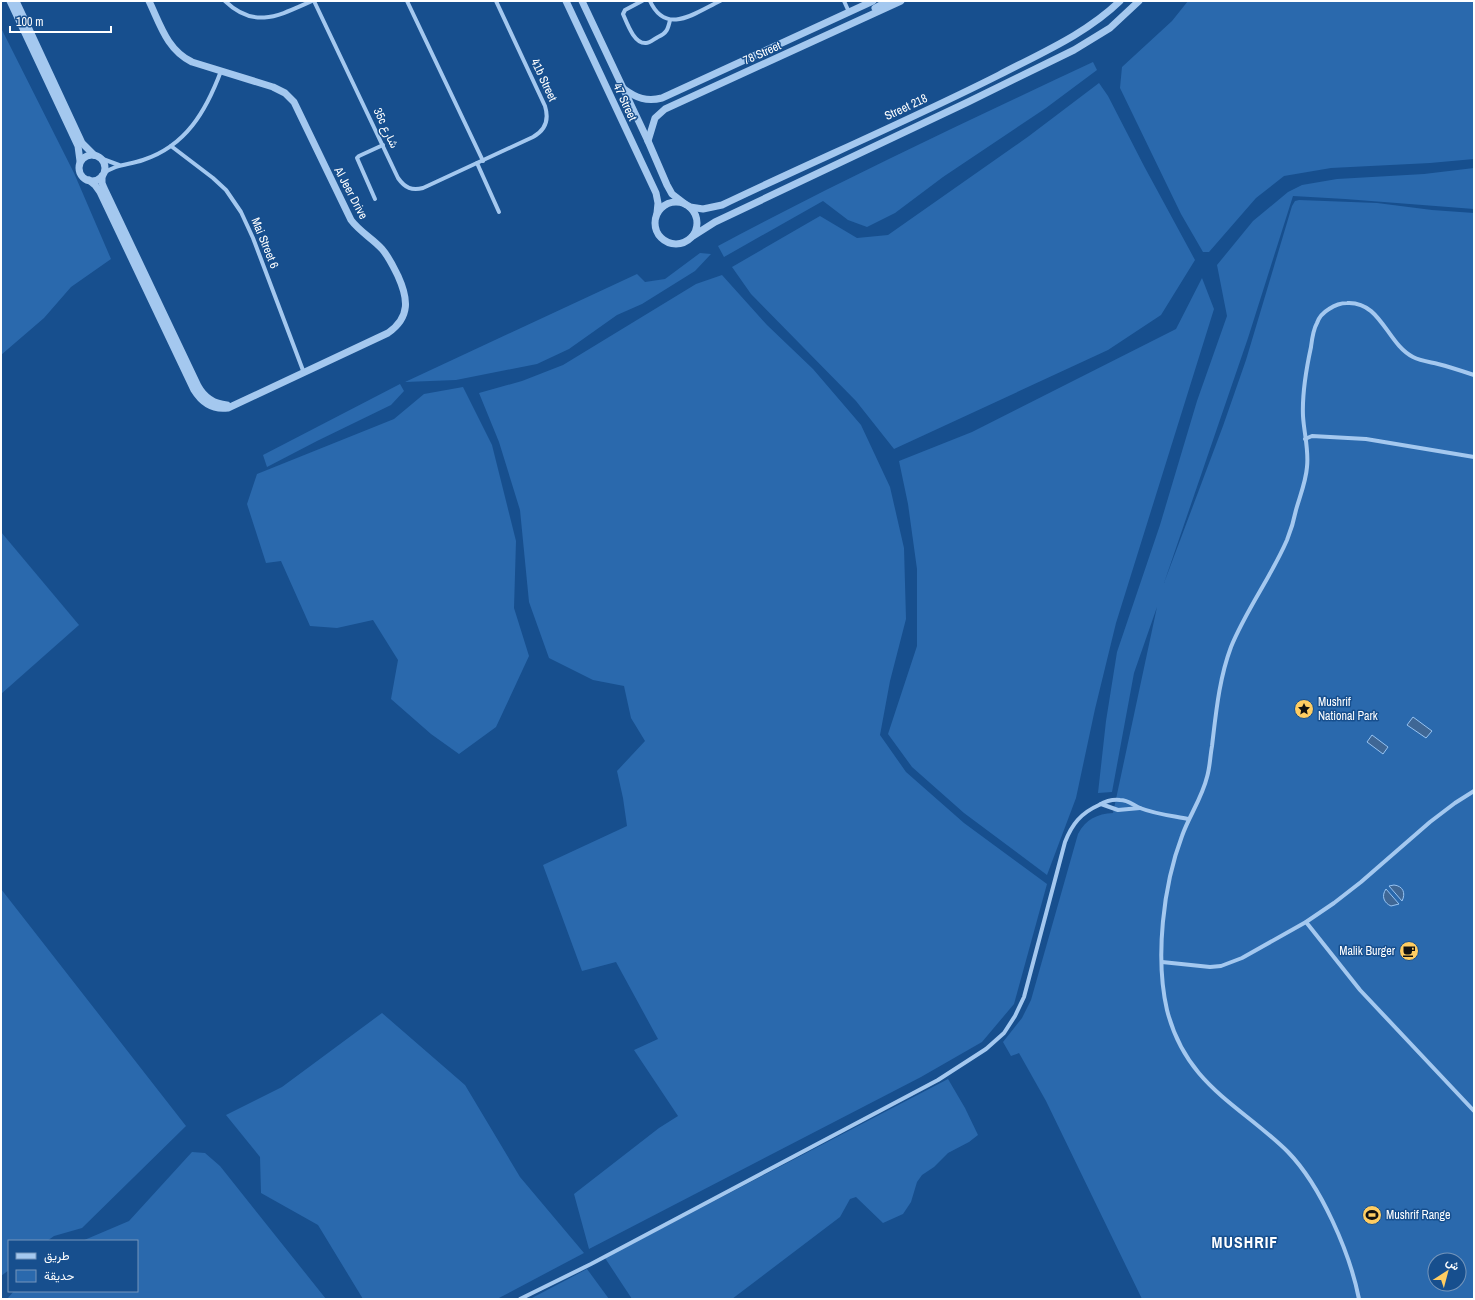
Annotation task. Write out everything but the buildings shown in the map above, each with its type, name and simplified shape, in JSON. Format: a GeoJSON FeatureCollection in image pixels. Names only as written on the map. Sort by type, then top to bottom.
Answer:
{"type":"FeatureCollection","features":[{"type":"Feature","properties":{"kind":"street"},"geometry":{"type":"LineString","coordinates":[[10,1],[78,146],[80,161],[79,168],[81,175],[89,180],[98,179],[112,167],[144,160],[159,154],[171,146],[185,134],[201,115],[211,97],[221,71]]}},
{"type":"Feature","properties":{"kind":"street"},"geometry":{"type":"LineString","coordinates":[[16,1],[82,143],[97,156],[105,167],[102,183],[104,188],[201,391],[215,402],[224,405],[235,405]]}},
{"type":"Feature","properties":{"kind":"street","name":"Al Jeer Drive"},"geometry":{"type":"LineString","coordinates":[[89,180],[100,192],[197,395],[206,404],[214,408],[224,408],[235,405],[381,336],[394,328],[400,322],[404,311],[406,298],[404,290],[388,256],[380,246],[359,230],[347,214],[294,102],[279,90],[192,62],[178,54],[165,36],[149,1]]}},
{"type":"Feature","properties":{"kind":"street"},"geometry":{"type":"LineString","coordinates":[[225,1],[240,13],[250,17],[260,18],[270,18],[313,1]]}},
{"type":"Feature","properties":{"kind":"street","name":"35c شارع"},"geometry":{"type":"LineString","coordinates":[[313,1],[398,178],[406,187],[412,189],[423,188],[483,161]]}},
{"type":"Feature","properties":{"kind":"street"},"geometry":{"type":"LineString","coordinates":[[407,1],[483,161]]}},
{"type":"Feature","properties":{"kind":"street","name":"41b Street"},"geometry":{"type":"LineString","coordinates":[[483,161],[538,134],[545,126],[547,116],[545,106],[496,1]]}},
{"type":"Feature","properties":{"kind":"street","name":"47 Street"},"geometry":{"type":"LineString","coordinates":[[566,1],[656,193],[658,203],[657,213]]}},
{"type":"Feature","properties":{"kind":"street","name":"47 Street"},"geometry":{"type":"LineString","coordinates":[[582,1],[624,89],[667,185],[672,194],[688,206]]}},
{"type":"Feature","properties":{"kind":"street"},"geometry":{"type":"LineString","coordinates":[[642,1],[624,10],[623,14],[638,40],[643,43],[648,43],[664,34],[668,30],[670,20]]}},
{"type":"Feature","properties":{"kind":"street"},"geometry":{"type":"LineString","coordinates":[[650,1],[658,14],[670,20],[682,18],[720,1]]}},
{"type":"Feature","properties":{"kind":"street"},"geometry":{"type":"LineString","coordinates":[[844,1],[849,12]]}},
{"type":"Feature","properties":{"kind":"street","name":"78 Street"},"geometry":{"type":"LineString","coordinates":[[624,89],[631,95],[643,100],[662,98],[873,1]]}},
{"type":"Feature","properties":{"kind":"street"},"geometry":{"type":"LineString","coordinates":[[869,16],[874,8],[888,1]]}},
{"type":"Feature","properties":{"kind":"street","name":"78 Street"},"geometry":{"type":"LineString","coordinates":[[648,141],[655,118],[665,109],[901,1]]}},
{"type":"Feature","properties":{"kind":"street","name":"Street 218"},"geometry":{"type":"LineString","coordinates":[[688,206],[703,209],[722,205],[964,93],[1068,39],[1102,17],[1120,1]]}},
{"type":"Feature","properties":{"kind":"street"},"geometry":{"type":"LineString","coordinates":[[693,236],[697,225],[697,218],[688,206],[671,202],[663,206],[657,213],[655,219],[656,232],[664,241],[670,244],[682,243],[693,236],[715,222],[1074,50],[1110,28],[1139,1]]}},
{"type":"Feature","properties":{"kind":"street"},"geometry":{"type":"LineString","coordinates":[[375,199],[357,158],[383,145]]}},
{"type":"Feature","properties":{"kind":"street","name":"Mai Street 6"},"geometry":{"type":"LineString","coordinates":[[171,146],[213,178],[226,190],[242,212],[304,372]]}},
{"type":"Feature","properties":{"kind":"street"},"geometry":{"type":"LineString","coordinates":[[80,161],[87,155],[97,156],[119,165]]}},
{"type":"Feature","properties":{"kind":"street"},"geometry":{"type":"LineString","coordinates":[[477,163],[499,212]]}},
{"type":"Feature","properties":{"kind":"street"},"geometry":{"type":"LineString","coordinates":[[1359,1299],[1353,1272],[1340,1239],[1322,1200],[1305,1173],[1288,1153],[1214,1091],[1198,1074],[1185,1054],[1175,1033],[1168,1012],[1164,992],[1162,962],[1163,928],[1168,888],[1179,844],[1188,819],[1204,788],[1207,777],[1220,684],[1228,657],[1239,630],[1284,546],[1291,529],[1307,471],[1308,460],[1303,415],[1304,389],[1307,363],[1317,323],[1328,309],[1336,305],[1354,303],[1371,310],[1403,350],[1413,357],[1474,375]]}},
{"type":"Feature","properties":{"kind":"street"},"geometry":{"type":"LineString","coordinates":[[1305,439],[1312,436],[1355,438],[1474,457]]}},
{"type":"Feature","properties":{"kind":"street"},"geometry":{"type":"LineString","coordinates":[[1162,962],[1201,967],[1221,966],[1242,958],[1306,922],[1348,893],[1423,828],[1455,803],[1474,791]]}},
{"type":"Feature","properties":{"kind":"street"},"geometry":{"type":"LineString","coordinates":[[520,1299],[591,1264],[938,1080],[986,1049],[997,1040],[1010,1024],[1024,997],[1069,832],[1081,815],[1111,800],[1120,800],[1128,801],[1140,808],[1188,819]]}},
{"type":"Feature","properties":{"kind":"street"},"geometry":{"type":"LineString","coordinates":[[1101,804],[1118,810],[1140,808]]}},
{"type":"Feature","properties":{"kind":"street"},"geometry":{"type":"LineString","coordinates":[[1306,922],[1360,990],[1474,1111]]}},
{"type":"Feature","properties":{"kind":"green space"},"geometry":{"type":"Polygon","coordinates":[[[1188,1],[1474,1],[1474,159],[1430,163],[1331,168],[1284,176],[1256,198],[1209,252],[1203,252],[1181,214],[1120,88],[1122,67],[1172,21],[1188,1]]]}},
{"type":"Feature","properties":{"kind":"green space"},"geometry":{"type":"Polygon","coordinates":[[[1,28],[74,173],[111,259],[71,287],[44,318],[1,355],[1,28]]]}},
{"type":"Feature","properties":{"kind":"green space"},"geometry":{"type":"Polygon","coordinates":[[[1093,62],[1097,70],[1046,108],[943,177],[895,213],[867,227],[848,220],[823,201],[724,257],[718,246],[857,174],[1093,62]]]}},
{"type":"Feature","properties":{"kind":"green space"},"geometry":{"type":"Polygon","coordinates":[[[1099,83],[1108,96],[1195,260],[1161,315],[1108,350],[894,449],[856,401],[751,294],[732,267],[820,216],[857,238],[888,235],[1029,136],[1099,83]]]}},
{"type":"Feature","properties":{"kind":"green space","name":"Mushrif National Park"},"geometry":{"type":"Polygon","coordinates":[[[1474,168],[1474,209],[1293,196],[1248,338],[1164,583],[1246,360],[1292,206],[1295,201],[1377,203],[1432,210],[1474,213],[1474,1299],[1142,1299],[1046,1101],[1019,1053],[1011,1056],[1003,1042],[1022,1018],[1031,1000],[1078,834],[1092,818],[1113,813],[1157,607],[1134,673],[1112,792],[1098,793],[1106,721],[1117,652],[1160,525],[1197,401],[1227,316],[1217,265],[1253,221],[1288,192],[1302,185],[1337,179],[1424,174],[1474,168]]]}},
{"type":"Feature","properties":{"kind":"green space"},"geometry":{"type":"Polygon","coordinates":[[[700,253],[711,254],[695,271],[642,304],[617,315],[569,349],[537,364],[456,380],[405,382],[637,274],[645,282],[665,279],[700,253]]]}},
{"type":"Feature","properties":{"kind":"green space"},"geometry":{"type":"Polygon","coordinates":[[[722,275],[767,325],[813,369],[861,425],[890,487],[904,548],[906,619],[890,681],[880,735],[906,772],[964,823],[1047,884],[1014,1004],[982,1042],[921,1077],[589,1249],[574,1194],[659,1128],[678,1116],[634,1050],[658,1039],[616,962],[582,971],[543,865],[627,826],[617,771],[645,741],[631,718],[624,686],[593,680],[549,658],[529,602],[520,510],[499,442],[479,393],[522,381],[563,365],[696,284],[722,275]]]}},
{"type":"Feature","properties":{"kind":"green space"},"geometry":{"type":"Polygon","coordinates":[[[1202,278],[1214,309],[1116,623],[1095,709],[1076,798],[1047,875],[964,813],[912,767],[888,734],[917,646],[917,569],[908,504],[899,461],[972,432],[1176,329],[1202,278]]]}},
{"type":"Feature","properties":{"kind":"green space"},"geometry":{"type":"Polygon","coordinates":[[[400,384],[404,391],[391,405],[267,467],[263,455],[400,384]]]}},
{"type":"Feature","properties":{"kind":"green space"},"geometry":{"type":"Polygon","coordinates":[[[463,387],[492,445],[516,541],[514,608],[529,656],[496,727],[459,754],[431,734],[391,699],[398,660],[373,620],[337,628],[310,626],[281,561],[266,563],[247,504],[257,474],[394,419],[424,394],[463,387]]]}},
{"type":"Feature","properties":{"kind":"green space"},"geometry":{"type":"Polygon","coordinates":[[[1,532],[79,625],[1,694],[1,532]]]}},
{"type":"Feature","properties":{"kind":"green space"},"geometry":{"type":"Polygon","coordinates":[[[1,889],[186,1126],[82,1228],[54,1236],[48,1240],[8,1240],[8,1271],[1,1276],[1,889]]]}},
{"type":"Feature","properties":{"kind":"green space"},"geometry":{"type":"Polygon","coordinates":[[[382,1013],[465,1085],[520,1177],[584,1253],[497,1299],[363,1299],[318,1225],[261,1193],[260,1157],[226,1115],[282,1087],[382,1013]]]}},
{"type":"Feature","properties":{"kind":"green space"},"geometry":{"type":"Polygon","coordinates":[[[948,1079],[965,1108],[978,1135],[969,1142],[948,1153],[934,1167],[922,1175],[917,1182],[911,1202],[903,1214],[883,1223],[856,1197],[850,1199],[840,1217],[732,1299],[632,1299],[605,1258],[948,1079]]]}},
{"type":"Feature","properties":{"kind":"green space"},"geometry":{"type":"Polygon","coordinates":[[[192,1152],[205,1153],[220,1166],[326,1299],[7,1299],[13,1292],[138,1292],[138,1240],[84,1240],[129,1221],[192,1152]]]}},
{"type":"Feature","properties":{"kind":"green space"},"geometry":{"type":"Polygon","coordinates":[[[587,1269],[609,1299],[530,1299],[587,1269]]]}},
{"type":"Feature","properties":{"kind":"shaded area"},"geometry":{"type":"Polygon","coordinates":[[[1413,717],[1432,731],[1426,738],[1407,725],[1413,717]]]}},
{"type":"Feature","properties":{"kind":"shaded area"},"geometry":{"type":"Polygon","coordinates":[[[1372,735],[1388,747],[1383,754],[1367,742],[1372,735]]]}},
{"type":"Feature","properties":{"kind":"shaded area"},"geometry":{"type":"Polygon","coordinates":[[[1394,885],[1402,888],[1403,890],[1404,895],[1402,901],[1389,886],[1394,885]]]}},
{"type":"Feature","properties":{"kind":"shaded area"},"geometry":{"type":"Polygon","coordinates":[[[1386,889],[1399,904],[1391,906],[1387,903],[1384,899],[1384,892],[1386,889]]]}},
{"type":"Feature","properties":{"kind":"place","name":"Mushrif National Park"},"geometry":{"type":"Point","coordinates":[1304,709]}},
{"type":"Feature","properties":{"kind":"place","name":"Malik Burger"},"geometry":{"type":"Point","coordinates":[1409,951]}},
{"type":"Feature","properties":{"kind":"place","name":"Mushrif Range"},"geometry":{"type":"Point","coordinates":[1372,1215]}},
{"type":"Feature","properties":{"kind":"district","name":"MUSHRIF"},"geometry":{"type":"Point","coordinates":[1245,1242]}}]}
